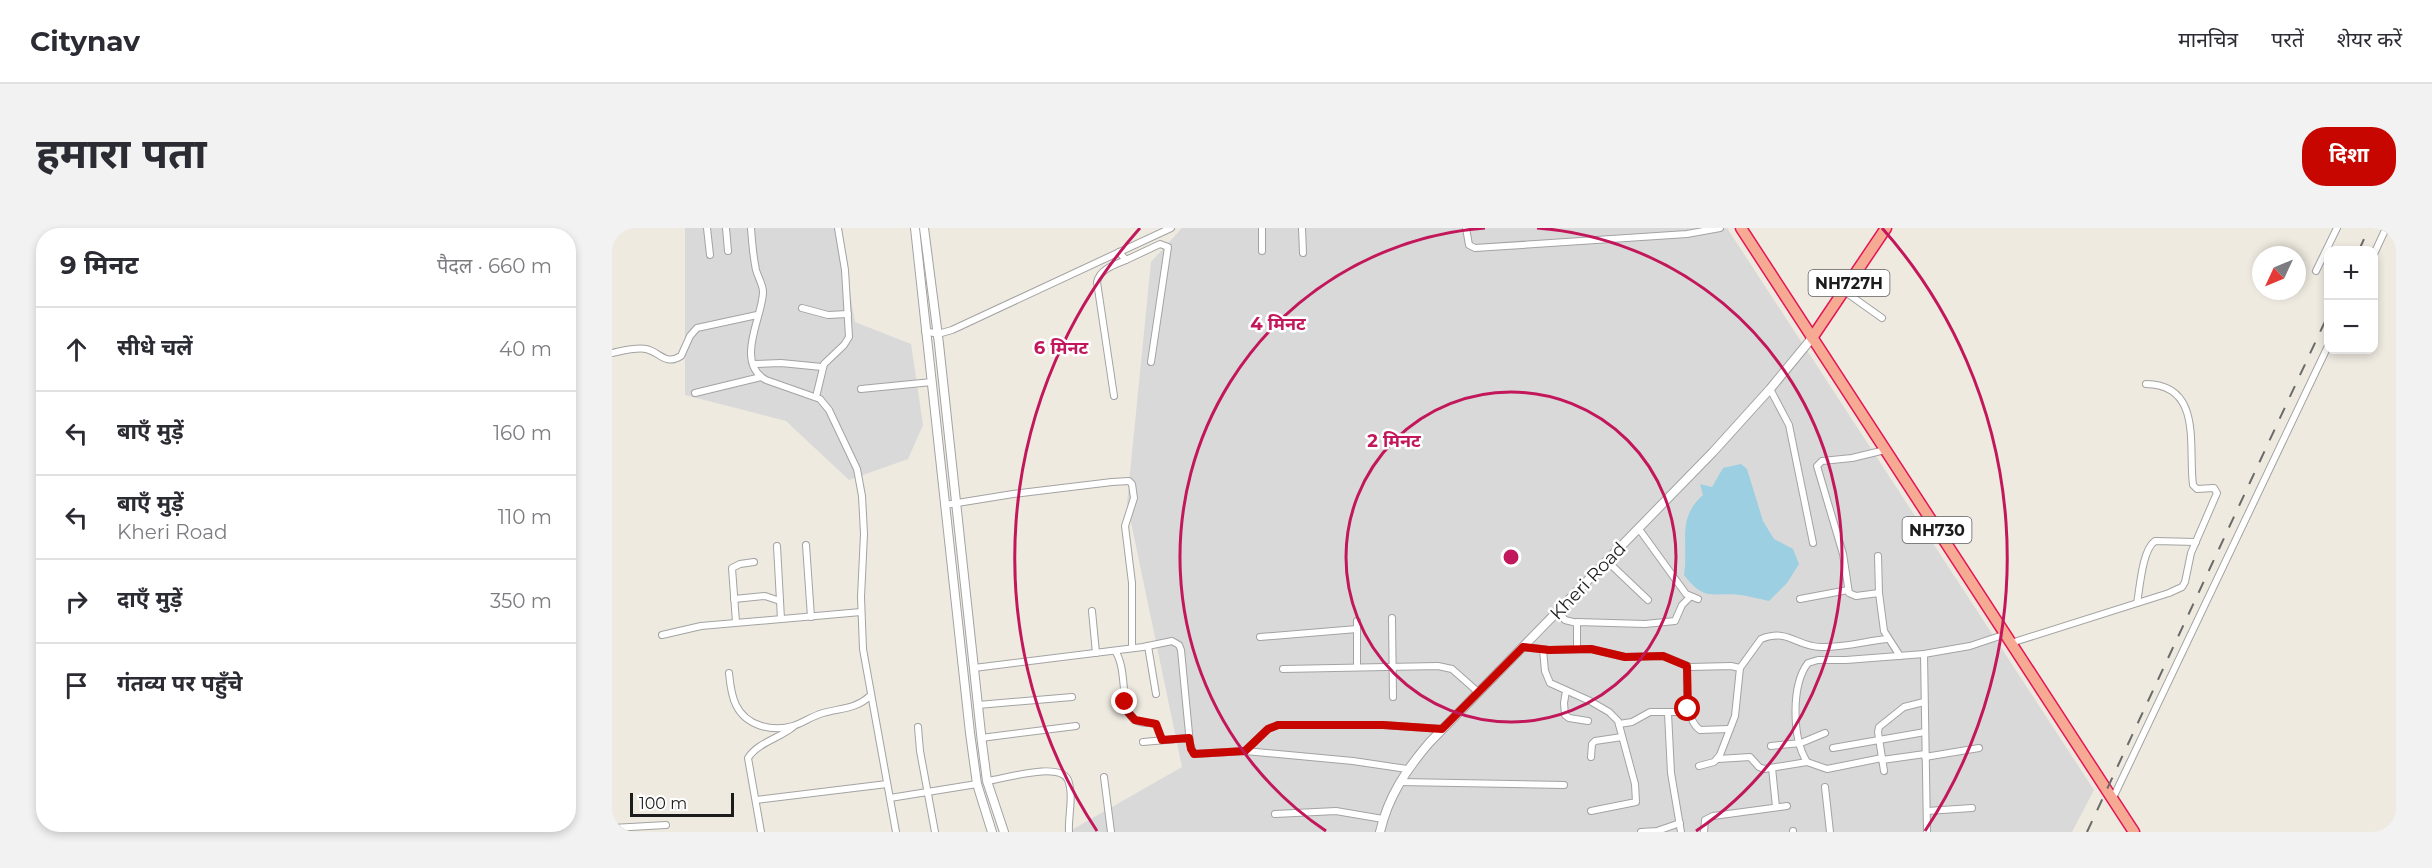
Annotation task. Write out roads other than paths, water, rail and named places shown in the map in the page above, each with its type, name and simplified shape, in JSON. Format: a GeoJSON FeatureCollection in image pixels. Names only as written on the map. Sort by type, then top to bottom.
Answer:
{"type":"FeatureCollection","features":[{"type":"Feature","properties":{"kind":"highway","name":"NH730"},"geometry":{"type":"LineString","coordinates":[[1741,228],[2134,832]]}},
{"type":"Feature","properties":{"kind":"highway","name":"NH727H"},"geometry":{"type":"LineString","coordinates":[[1812,338],[1886,228]]}},
{"type":"Feature","properties":{"kind":"street"},"geometry":{"type":"LineString","coordinates":[[706,228],[710,255]]}},
{"type":"Feature","properties":{"kind":"street"},"geometry":{"type":"LineString","coordinates":[[726,228],[728,251]]}},
{"type":"Feature","properties":{"kind":"street"},"geometry":{"type":"LineString","coordinates":[[751,228],[754,260],[763,293],[751,339],[754,364],[760,376]]}},
{"type":"Feature","properties":{"kind":"street"},"geometry":{"type":"LineString","coordinates":[[816,397],[822,367],[847,341],[850,326],[845,270],[838,228]]}},
{"type":"Feature","properties":{"kind":"street"},"geometry":{"type":"LineString","coordinates":[[915,228],[934,335],[932,382],[974,668],[987,781],[1004,832]]}},
{"type":"Feature","properties":{"kind":"street"},"geometry":{"type":"LineString","coordinates":[[924,228],[977,784],[992,832]]}},
{"type":"Feature","properties":{"kind":"street"},"geometry":{"type":"LineString","coordinates":[[934,335],[970,322],[1122,255],[1171,228]]}},
{"type":"Feature","properties":{"kind":"street"},"geometry":{"type":"LineString","coordinates":[[1262,228],[1262,251]]}},
{"type":"Feature","properties":{"kind":"street"},"geometry":{"type":"LineString","coordinates":[[1302,228],[1303,253]]}},
{"type":"Feature","properties":{"kind":"street"},"geometry":{"type":"LineString","coordinates":[[1466,228],[1468,245],[1475,248],[1687,234],[1720,228]]}},
{"type":"Feature","properties":{"kind":"street"},"geometry":{"type":"LineString","coordinates":[[2316,271],[2337,228]]}},
{"type":"Feature","properties":{"kind":"street"},"geometry":{"type":"LineString","coordinates":[[2377,246],[2386,228]]}},
{"type":"Feature","properties":{"kind":"street"},"geometry":{"type":"LineString","coordinates":[[1114,396],[1097,282],[1103,271],[1122,255],[1160,243],[1168,247],[1151,362]]}},
{"type":"Feature","properties":{"kind":"street"},"geometry":{"type":"LineString","coordinates":[[1844,291],[1882,318]]}},
{"type":"Feature","properties":{"kind":"street"},"geometry":{"type":"LineString","coordinates":[[802,308],[822,314],[848,314]]}},
{"type":"Feature","properties":{"kind":"street"},"geometry":{"type":"LineString","coordinates":[[612,353],[642,348],[660,358],[672,360],[681,356],[690,336],[697,328],[757,315]]}},
{"type":"Feature","properties":{"kind":"street","name":"Kheri Road"},"geometry":{"type":"LineString","coordinates":[[1380,832],[1383,819],[1407,769],[1442,729],[1639,529],[1770,389],[1812,338]]}},
{"type":"Feature","properties":{"kind":"street"},"geometry":{"type":"LineString","coordinates":[[2112,800],[2324,354]]}},
{"type":"Feature","properties":{"kind":"street"},"geometry":{"type":"LineString","coordinates":[[754,364],[780,363],[822,367]]}},
{"type":"Feature","properties":{"kind":"street"},"geometry":{"type":"LineString","coordinates":[[695,393],[760,376],[816,397],[829,410],[853,459],[860,480],[864,534],[861,612],[863,649],[896,832]]}},
{"type":"Feature","properties":{"kind":"street"},"geometry":{"type":"LineString","coordinates":[[861,389],[932,382]]}},
{"type":"Feature","properties":{"kind":"street"},"geometry":{"type":"LineString","coordinates":[[1807,762],[1795,710],[1801,677],[1808,663],[1818,660],[1924,654],[1970,646],[2137,603],[2182,587],[2196,543],[2215,499],[2216,490],[2197,489],[2193,485],[2190,423],[2181,399],[2166,387],[2146,384]]}},
{"type":"Feature","properties":{"kind":"street"},"geometry":{"type":"LineString","coordinates":[[1770,389],[1789,425],[1813,543]]}},
{"type":"Feature","properties":{"kind":"street"},"geometry":{"type":"LineString","coordinates":[[1879,593],[1852,596],[1848,590],[1845,561],[1818,464],[1885,450]]}},
{"type":"Feature","properties":{"kind":"street"},"geometry":{"type":"LineString","coordinates":[[950,504],[1129,481],[1132,484],[1134,498],[1125,526],[1132,583],[1132,648]]}},
{"type":"Feature","properties":{"kind":"street"},"geometry":{"type":"LineString","coordinates":[[1639,529],[1690,597],[1698,599]]}},
{"type":"Feature","properties":{"kind":"street"},"geometry":{"type":"LineString","coordinates":[[2137,603],[2150,545],[2158,541],[2196,543]]}},
{"type":"Feature","properties":{"kind":"street"},"geometry":{"type":"LineString","coordinates":[[806,545],[811,617]]}},
{"type":"Feature","properties":{"kind":"street"},"geometry":{"type":"LineString","coordinates":[[777,546],[781,619]]}},
{"type":"Feature","properties":{"kind":"street"},"geometry":{"type":"LineString","coordinates":[[1878,556],[1883,625],[1887,639],[1900,656]]}},
{"type":"Feature","properties":{"kind":"street"},"geometry":{"type":"LineString","coordinates":[[1607,561],[1648,600]]}},
{"type":"Feature","properties":{"kind":"street"},"geometry":{"type":"LineString","coordinates":[[736,622],[732,568],[754,562]]}},
{"type":"Feature","properties":{"kind":"street"},"geometry":{"type":"LineString","coordinates":[[1800,599],[1848,590]]}},
{"type":"Feature","properties":{"kind":"street"},"geometry":{"type":"LineString","coordinates":[[734,598],[765,596],[780,601]]}},
{"type":"Feature","properties":{"kind":"street"},"geometry":{"type":"LineString","coordinates":[[1558,612],[1564,620],[1577,623],[1582,621],[1645,624],[1675,621],[1682,605],[1690,597]]}},
{"type":"Feature","properties":{"kind":"street"},"geometry":{"type":"LineString","coordinates":[[1092,611],[1096,653]]}},
{"type":"Feature","properties":{"kind":"street"},"geometry":{"type":"LineString","coordinates":[[662,635],[694,627],[736,622],[861,612]]}},
{"type":"Feature","properties":{"kind":"street"},"geometry":{"type":"LineString","coordinates":[[1392,618],[1393,697]]}},
{"type":"Feature","properties":{"kind":"street"},"geometry":{"type":"LineString","coordinates":[[1357,621],[1357,666]]}},
{"type":"Feature","properties":{"kind":"street"},"geometry":{"type":"LineString","coordinates":[[1577,623],[1577,648]]}},
{"type":"Feature","properties":{"kind":"street"},"geometry":{"type":"LineString","coordinates":[[1260,637],[1357,629]]}},
{"type":"Feature","properties":{"kind":"street"},"geometry":{"type":"LineString","coordinates":[[1718,759],[1736,710],[1740,668],[1758,642],[1768,636],[1789,636],[1805,645],[1821,647],[1887,639]]}},
{"type":"Feature","properties":{"kind":"street"},"geometry":{"type":"LineString","coordinates":[[974,668],[1115,651],[1148,646],[1168,640],[1179,645],[1183,663],[1189,738],[1194,754],[1245,751],[1353,761],[1407,769]]}},
{"type":"Feature","properties":{"kind":"street"},"geometry":{"type":"LineString","coordinates":[[1148,646],[1156,694]]}},
{"type":"Feature","properties":{"kind":"street"},"geometry":{"type":"LineString","coordinates":[[1523,647],[1544,650],[1591,649],[1625,657],[1663,656],[1687,666],[1740,668]]}},
{"type":"Feature","properties":{"kind":"street"},"geometry":{"type":"LineString","coordinates":[[1544,650],[1547,678],[1554,686],[1609,712],[1619,724],[1635,784],[1636,802],[1591,811]]}},
{"type":"Feature","properties":{"kind":"street"},"geometry":{"type":"LineString","coordinates":[[1115,651],[1121,661],[1127,711],[1138,722],[1156,724],[1162,740]]}},
{"type":"Feature","properties":{"kind":"street"},"geometry":{"type":"LineString","coordinates":[[1924,654],[1927,832]]}},
{"type":"Feature","properties":{"kind":"street"},"geometry":{"type":"LineString","coordinates":[[1283,669],[1357,666],[1445,667],[1460,676],[1478,692]]}},
{"type":"Feature","properties":{"kind":"street"},"geometry":{"type":"LineString","coordinates":[[1687,666],[1689,712],[1698,729],[1729,729]]}},
{"type":"Feature","properties":{"kind":"street"},"geometry":{"type":"LineString","coordinates":[[729,673],[735,703],[742,714],[772,730],[794,726],[822,714],[854,707],[870,696]]}},
{"type":"Feature","properties":{"kind":"street"},"geometry":{"type":"LineString","coordinates":[[1566,691],[1565,715],[1569,718],[1588,721]]}},
{"type":"Feature","properties":{"kind":"street"},"geometry":{"type":"LineString","coordinates":[[978,705],[1072,697]]}},
{"type":"Feature","properties":{"kind":"street"},"geometry":{"type":"LineString","coordinates":[[1884,771],[1880,727],[1907,705],[1924,702]]}},
{"type":"Feature","properties":{"kind":"street"},"geometry":{"type":"LineString","coordinates":[[1619,724],[1632,722],[1647,713],[1689,712]]}},
{"type":"Feature","properties":{"kind":"street"},"geometry":{"type":"LineString","coordinates":[[1668,713],[1671,773],[1681,832]]}},
{"type":"Feature","properties":{"kind":"street"},"geometry":{"type":"LineString","coordinates":[[1245,751],[1268,729],[1278,725],[1383,725],[1442,729]]}},
{"type":"Feature","properties":{"kind":"street"},"geometry":{"type":"LineString","coordinates":[[761,832],[748,762],[749,754],[794,726]]}},
{"type":"Feature","properties":{"kind":"street"},"geometry":{"type":"LineString","coordinates":[[981,738],[1076,726]]}},
{"type":"Feature","properties":{"kind":"street"},"geometry":{"type":"LineString","coordinates":[[918,727],[926,792],[935,832]]}},
{"type":"Feature","properties":{"kind":"street"},"geometry":{"type":"LineString","coordinates":[[1833,748],[1925,732]]}},
{"type":"Feature","properties":{"kind":"street"},"geometry":{"type":"LineString","coordinates":[[1771,746],[1801,743],[1825,733]]}},
{"type":"Feature","properties":{"kind":"street"},"geometry":{"type":"LineString","coordinates":[[1591,757],[1592,744],[1595,741],[1622,737]]}},
{"type":"Feature","properties":{"kind":"street"},"geometry":{"type":"LineString","coordinates":[[1143,742],[1189,738]]}},
{"type":"Feature","properties":{"kind":"street"},"geometry":{"type":"LineString","coordinates":[[1700,766],[1718,759],[1750,757],[1761,768],[1807,762],[1827,769],[1882,759],[1979,748]]}},
{"type":"Feature","properties":{"kind":"street"},"geometry":{"type":"LineString","coordinates":[[1772,768],[1776,807]]}},
{"type":"Feature","properties":{"kind":"street"},"geometry":{"type":"LineString","coordinates":[[987,781],[1050,770],[1063,774],[1068,782],[1069,832]]}},
{"type":"Feature","properties":{"kind":"street"},"geometry":{"type":"LineString","coordinates":[[1104,777],[1111,832]]}},
{"type":"Feature","properties":{"kind":"street"},"geometry":{"type":"LineString","coordinates":[[1400,782],[1564,785]]}},
{"type":"Feature","properties":{"kind":"street"},"geometry":{"type":"LineString","coordinates":[[756,800],[887,784]]}},
{"type":"Feature","properties":{"kind":"street"},"geometry":{"type":"LineString","coordinates":[[890,798],[977,784]]}},
{"type":"Feature","properties":{"kind":"street"},"geometry":{"type":"LineString","coordinates":[[1825,787],[1830,832]]}},
{"type":"Feature","properties":{"kind":"street"},"geometry":{"type":"LineString","coordinates":[[1704,832],[1705,820],[1713,816],[1787,806]]}},
{"type":"Feature","properties":{"kind":"street"},"geometry":{"type":"LineString","coordinates":[[1927,811],[1972,808]]}},
{"type":"Feature","properties":{"kind":"street"},"geometry":{"type":"LineString","coordinates":[[1275,814],[1336,811],[1383,819]]}},
{"type":"Feature","properties":{"kind":"street"},"geometry":{"type":"LineString","coordinates":[[1641,832],[1657,831],[1680,823]]}},
{"type":"Feature","properties":{"kind":"street"},"geometry":{"type":"LineString","coordinates":[[612,828],[666,825]]}},
{"type":"Feature","properties":{"kind":"water"},"geometry":{"type":"Polygon","coordinates":[[[1741,464],[1747,469],[1763,521],[1774,539],[1793,549],[1799,564],[1787,583],[1769,601],[1740,595],[1709,594],[1698,589],[1684,575],[1686,522],[1689,513],[1703,495],[1700,484],[1712,487],[1723,468],[1741,464]]]}},
{"type":"Feature","properties":{"kind":"railway"},"geometry":{"type":"LineString","coordinates":[[2361,246],[2369,228]]}},
{"type":"Feature","properties":{"kind":"railway"},"geometry":{"type":"LineString","coordinates":[[2087,832],[2324,324]]}}]}
